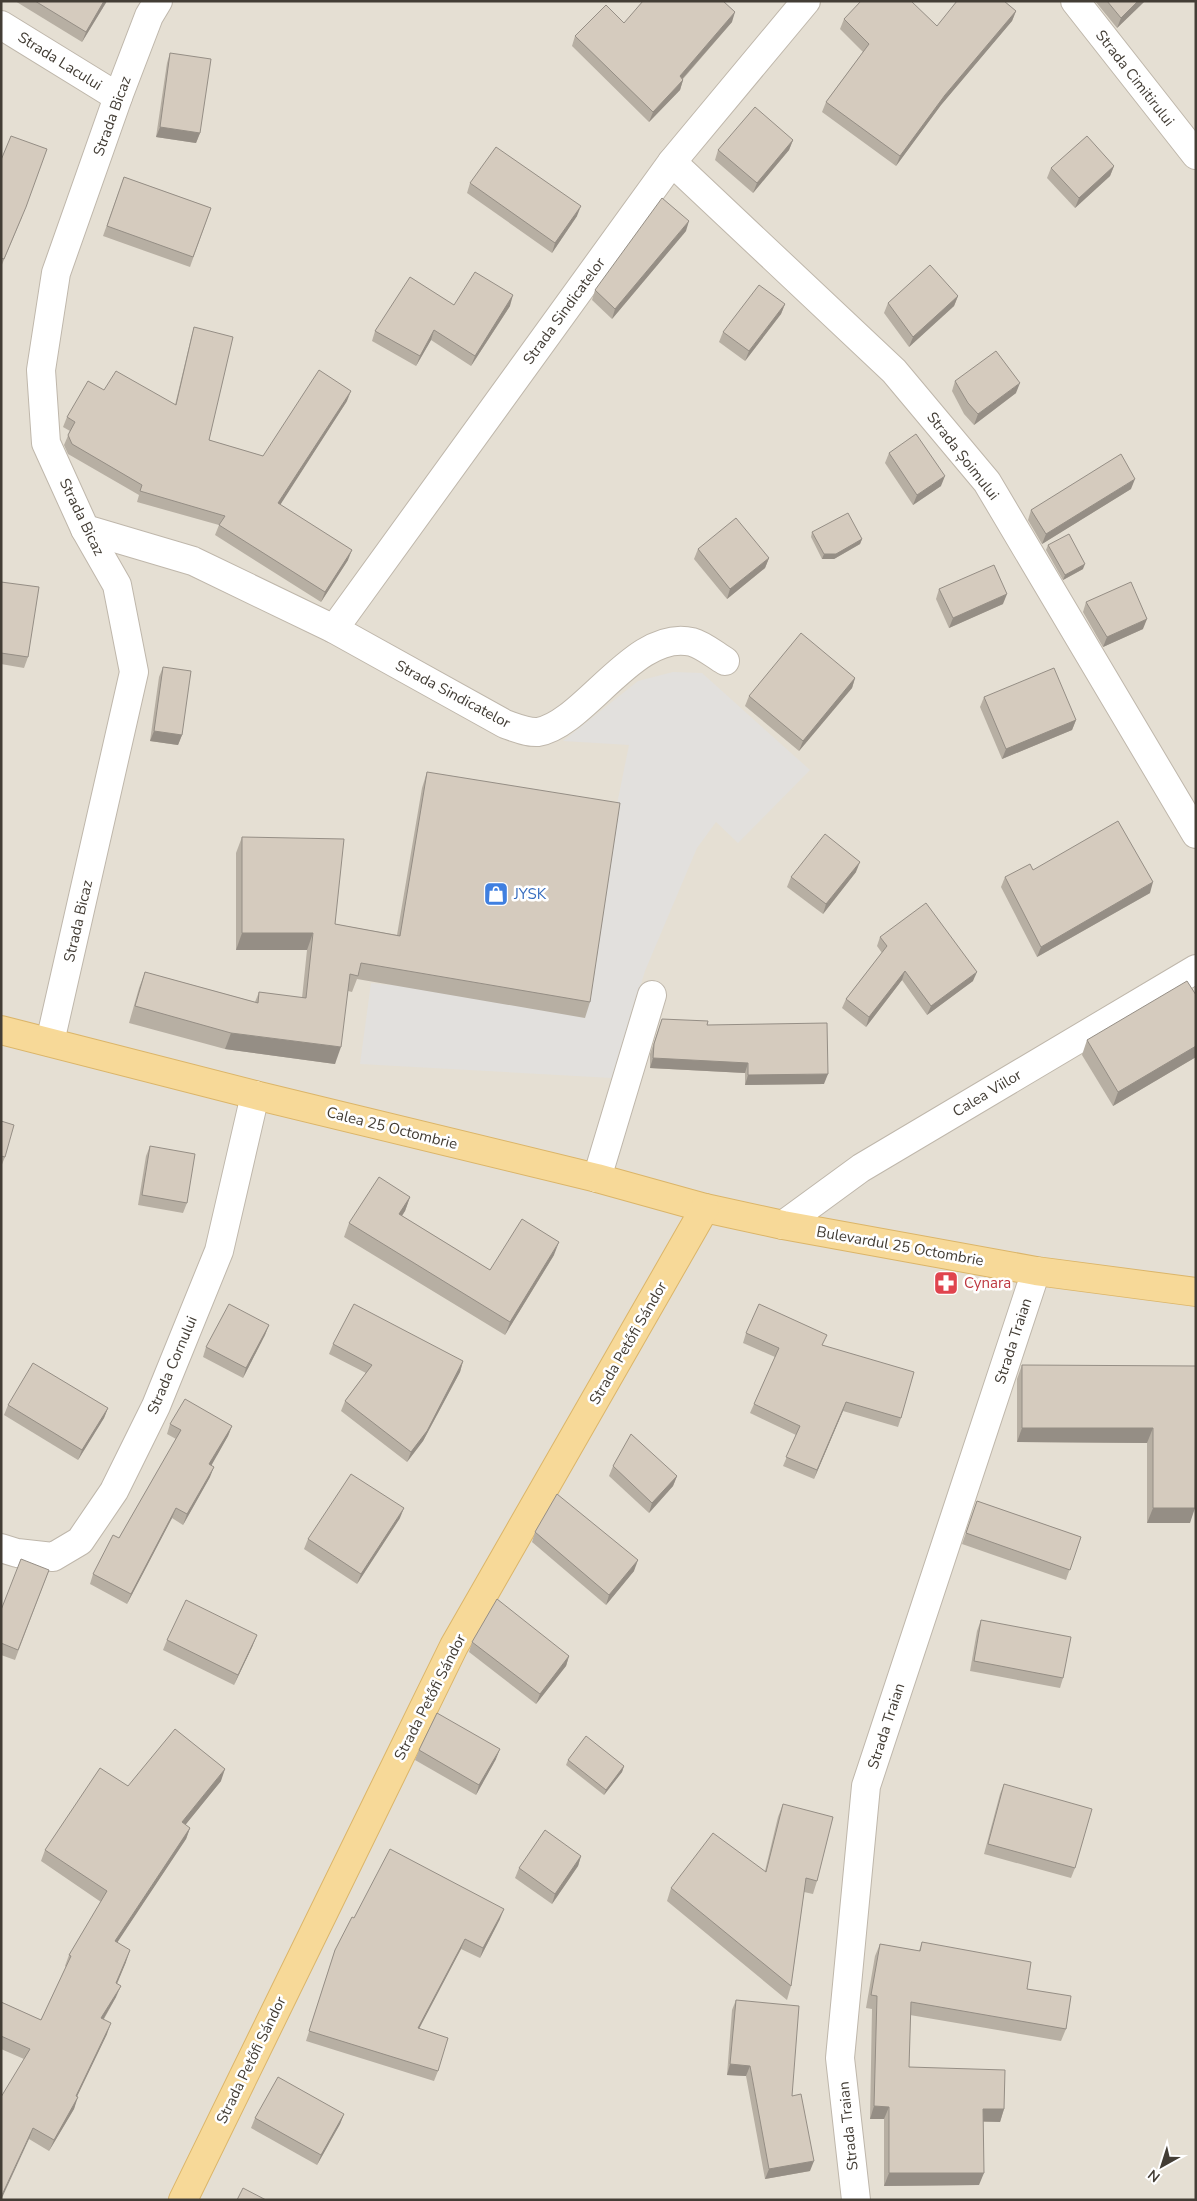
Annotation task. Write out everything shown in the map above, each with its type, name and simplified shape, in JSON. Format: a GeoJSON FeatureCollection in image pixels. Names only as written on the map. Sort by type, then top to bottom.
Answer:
{"type":"FeatureCollection","features":[{"type":"Feature","properties":{"kind":"main road","name":"Calea 25 Octombrie"},"geometry":{"type":"LineString","coordinates":[[1,1030],[255,1095],[597,1178],[705,1208],[783,1225]]}},
{"type":"Feature","properties":{"kind":"main road","name":"Strada Petőfi Sándor"},"geometry":{"type":"LineString","coordinates":[[183,2200],[454,1646],[705,1208]]}},
{"type":"Feature","properties":{"kind":"main road","name":"Bulevardul 25 Octombrie"},"geometry":{"type":"LineString","coordinates":[[783,1225],[1036,1271],[1196,1292]]}},
{"type":"Feature","properties":{"kind":"street","name":"Strada Bicaz"},"geometry":{"type":"LineString","coordinates":[[50,1042],[134,672],[117,586],[85,529],[46,443],[41,370],[56,272],[118,97],[149,16],[158,1]]}},
{"type":"Feature","properties":{"kind":"street","name":"Strada Sindicatelor"},"geometry":{"type":"LineString","coordinates":[[334,629],[672,162],[806,1]]}},
{"type":"Feature","properties":{"kind":"street","name":"Strada Cimitirului"},"geometry":{"type":"LineString","coordinates":[[1075,1],[1196,155]]}},
{"type":"Feature","properties":{"kind":"street","name":"Strada Lacului"},"geometry":{"type":"LineString","coordinates":[[1,25],[118,97]]}},
{"type":"Feature","properties":{"kind":"street","name":"Strada Șoimului"},"geometry":{"type":"LineString","coordinates":[[672,162],[894,371],[987,482],[1196,834]]}},
{"type":"Feature","properties":{"kind":"street","name":"Strada Sindicatelor"},"geometry":{"type":"LineString","coordinates":[[85,529],[193,561],[334,629],[505,724],[536,732],[554,727],[638,656],[668,643],[692,642],[725,661]]}},
{"type":"Feature","properties":{"kind":"street","name":"Calea Viilor"},"geometry":{"type":"LineString","coordinates":[[783,1225],[860,1168],[1196,968]]}},
{"type":"Feature","properties":{"kind":"street"},"geometry":{"type":"LineString","coordinates":[[597,1178],[652,995]]}},
{"type":"Feature","properties":{"kind":"street","name":"Strada Cornului"},"geometry":{"type":"LineString","coordinates":[[1,1548],[17,1553],[53,1557],[80,1541],[114,1492],[156,1406],[219,1251],[255,1095]]}},
{"type":"Feature","properties":{"kind":"street","name":"Strada Traian"},"geometry":{"type":"LineString","coordinates":[[856,2200],[840,2058],[866,1786],[1036,1271]]}},
{"type":"Feature","properties":{"kind":"shaded area"},"geometry":{"type":"Polygon","coordinates":[[[1,1],[1196,1],[1196,2200],[1,2200],[1,1]]]}},
{"type":"Feature","properties":{"kind":"shaded area"},"geometry":{"type":"Polygon","coordinates":[[[673,672],[702,673],[810,770],[738,843],[716,822],[697,848],[645,971],[612,1078],[360,1064],[371,983],[389,985],[614,819],[629,745],[563,741],[638,681],[673,672]]]}},
{"type":"Feature","properties":{"kind":"building"},"geometry":{"type":"Polygon","coordinates":[[[35,1],[104,1],[86,32],[35,1]]]}},
{"type":"Feature","properties":{"kind":"building"},"geometry":{"type":"Polygon","coordinates":[[[643,1],[723,1],[735,12],[680,76],[683,80],[653,112],[575,36],[606,5],[624,23],[643,1]]]}},
{"type":"Feature","properties":{"kind":"building"},"geometry":{"type":"Polygon","coordinates":[[[861,1],[911,1],[937,26],[957,1],[1004,1],[1016,11],[945,95],[900,156],[826,102],[869,44],[844,19],[861,1]]]}},
{"type":"Feature","properties":{"kind":"building"},"geometry":{"type":"Polygon","coordinates":[[[1107,1],[1138,1],[1121,18],[1107,1]]]}},
{"type":"Feature","properties":{"kind":"building"},"geometry":{"type":"Polygon","coordinates":[[[170,53],[211,59],[200,133],[160,127],[170,53]]]}},
{"type":"Feature","properties":{"kind":"building"},"geometry":{"type":"Polygon","coordinates":[[[755,107],[793,140],[757,183],[718,150],[755,107]]]}},
{"type":"Feature","properties":{"kind":"building"},"geometry":{"type":"Polygon","coordinates":[[[11,136],[47,149],[26,207],[4,259],[1,258],[1,160],[11,136]]]}},
{"type":"Feature","properties":{"kind":"building"},"geometry":{"type":"Polygon","coordinates":[[[1087,136],[1114,166],[1079,198],[1051,168],[1087,136]]]}},
{"type":"Feature","properties":{"kind":"building"},"geometry":{"type":"Polygon","coordinates":[[[496,147],[581,206],[555,243],[470,183],[496,147]]]}},
{"type":"Feature","properties":{"kind":"building"},"geometry":{"type":"Polygon","coordinates":[[[124,177],[211,208],[193,257],[107,226],[124,177]]]}},
{"type":"Feature","properties":{"kind":"building"},"geometry":{"type":"Polygon","coordinates":[[[662,198],[689,221],[615,309],[595,290],[662,198]]]}},
{"type":"Feature","properties":{"kind":"building"},"geometry":{"type":"Polygon","coordinates":[[[930,265],[958,296],[913,337],[888,303],[930,265]]]}},
{"type":"Feature","properties":{"kind":"building"},"geometry":{"type":"Polygon","coordinates":[[[475,272],[513,295],[475,356],[434,330],[420,356],[375,331],[410,277],[454,305],[475,272]]]}},
{"type":"Feature","properties":{"kind":"building"},"geometry":{"type":"Polygon","coordinates":[[[759,285],[785,304],[749,351],[723,332],[759,285]]]}},
{"type":"Feature","properties":{"kind":"building"},"geometry":{"type":"Polygon","coordinates":[[[194,327],[233,337],[209,440],[263,456],[319,370],[351,391],[278,503],[352,550],[325,592],[219,525],[225,516],[140,491],[142,485],[72,444],[68,435],[75,422],[67,417],[88,381],[104,390],[116,371],[176,405],[194,327]]]}},
{"type":"Feature","properties":{"kind":"building"},"geometry":{"type":"Polygon","coordinates":[[[996,351],[1020,383],[978,414],[968,403],[955,381],[996,351]]]}},
{"type":"Feature","properties":{"kind":"building"},"geometry":{"type":"Polygon","coordinates":[[[916,434],[945,476],[917,495],[889,453],[916,434]]]}},
{"type":"Feature","properties":{"kind":"building"},"geometry":{"type":"Polygon","coordinates":[[[1121,454],[1135,479],[1046,534],[1031,510],[1121,454]]]}},
{"type":"Feature","properties":{"kind":"building"},"geometry":{"type":"Polygon","coordinates":[[[848,513],[862,539],[836,554],[824,554],[812,532],[848,513]]]}},
{"type":"Feature","properties":{"kind":"building"},"geometry":{"type":"Polygon","coordinates":[[[736,518],[769,558],[730,589],[698,549],[736,518]]]}},
{"type":"Feature","properties":{"kind":"building"},"geometry":{"type":"Polygon","coordinates":[[[1069,534],[1085,564],[1065,575],[1048,545],[1069,534]]]}},
{"type":"Feature","properties":{"kind":"building"},"geometry":{"type":"Polygon","coordinates":[[[994,565],[1007,594],[953,618],[939,589],[994,565]]]}},
{"type":"Feature","properties":{"kind":"building"},"geometry":{"type":"Polygon","coordinates":[[[1,582],[39,587],[28,657],[1,653],[1,582]]]}},
{"type":"Feature","properties":{"kind":"building"},"geometry":{"type":"Polygon","coordinates":[[[1131,582],[1147,619],[1107,637],[1086,602],[1131,582]]]}},
{"type":"Feature","properties":{"kind":"building"},"geometry":{"type":"Polygon","coordinates":[[[801,633],[855,678],[803,741],[749,696],[801,633]]]}},
{"type":"Feature","properties":{"kind":"building"},"geometry":{"type":"Polygon","coordinates":[[[163,667],[191,671],[182,735],[154,731],[163,667]]]}},
{"type":"Feature","properties":{"kind":"building"},"geometry":{"type":"Polygon","coordinates":[[[1054,668],[1076,720],[1006,749],[984,697],[1054,668]]]}},
{"type":"Feature","properties":{"kind":"building"},"geometry":{"type":"Polygon","coordinates":[[[427,772],[620,803],[590,1002],[361,963],[358,976],[350,974],[341,1047],[231,1033],[135,1006],[145,972],[258,1003],[259,992],[306,998],[313,933],[242,933],[242,837],[344,839],[335,924],[400,936],[427,772]]]}},
{"type":"Feature","properties":{"kind":"building"},"geometry":{"type":"Polygon","coordinates":[[[1118,821],[1153,882],[1041,947],[1005,877],[1030,864],[1033,870],[1118,821]]]}},
{"type":"Feature","properties":{"kind":"building"},"geometry":{"type":"Polygon","coordinates":[[[825,834],[860,862],[826,904],[791,877],[825,834]]]}},
{"type":"Feature","properties":{"kind":"building"},"geometry":{"type":"Polygon","coordinates":[[[926,903],[977,972],[931,1006],[905,971],[869,1017],[846,999],[887,946],[880,937],[926,903]]]}},
{"type":"Feature","properties":{"kind":"building"},"geometry":{"type":"Polygon","coordinates":[[[1187,981],[1196,995],[1196,1046],[1118,1092],[1087,1040],[1187,981]]]}},
{"type":"Feature","properties":{"kind":"building"},"geometry":{"type":"Polygon","coordinates":[[[662,1019],[708,1021],[707,1025],[827,1023],[828,1074],[748,1075],[748,1063],[653,1058],[654,1044],[662,1019]]]}},
{"type":"Feature","properties":{"kind":"building"},"geometry":{"type":"Polygon","coordinates":[[[1,1121],[14,1125],[5,1157],[1,1156],[1,1121]]]}},
{"type":"Feature","properties":{"kind":"building"},"geometry":{"type":"Polygon","coordinates":[[[150,1146],[195,1154],[187,1203],[142,1195],[150,1146]]]}},
{"type":"Feature","properties":{"kind":"building"},"geometry":{"type":"Polygon","coordinates":[[[379,1177],[410,1197],[399,1214],[490,1270],[522,1219],[559,1242],[510,1322],[349,1223],[379,1177]]]}},
{"type":"Feature","properties":{"kind":"building"},"geometry":{"type":"Polygon","coordinates":[[[229,1304],[269,1325],[246,1368],[206,1347],[229,1304]]]}},
{"type":"Feature","properties":{"kind":"building"},"geometry":{"type":"Polygon","coordinates":[[[354,1304],[463,1361],[427,1431],[411,1452],[345,1401],[372,1365],[333,1344],[354,1304]]]}},
{"type":"Feature","properties":{"kind":"building"},"geometry":{"type":"Polygon","coordinates":[[[759,1304],[827,1335],[822,1345],[914,1372],[901,1418],[846,1402],[817,1470],[786,1457],[800,1426],[754,1404],[779,1348],[746,1333],[759,1304]]]}},
{"type":"Feature","properties":{"kind":"building"},"geometry":{"type":"Polygon","coordinates":[[[33,1363],[108,1408],[82,1450],[8,1405],[33,1363]]]}},
{"type":"Feature","properties":{"kind":"building"},"geometry":{"type":"Polygon","coordinates":[[[1022,1365],[1196,1366],[1195,1508],[1153,1508],[1153,1428],[1022,1428],[1022,1365]]]}},
{"type":"Feature","properties":{"kind":"building"},"geometry":{"type":"Polygon","coordinates":[[[185,1399],[232,1426],[209,1464],[214,1467],[187,1514],[176,1508],[131,1594],[93,1574],[113,1535],[119,1538],[181,1430],[170,1424],[185,1399]]]}},
{"type":"Feature","properties":{"kind":"building"},"geometry":{"type":"Polygon","coordinates":[[[631,1434],[677,1476],[652,1503],[613,1466],[631,1434]]]}},
{"type":"Feature","properties":{"kind":"building"},"geometry":{"type":"Polygon","coordinates":[[[351,1474],[404,1508],[361,1574],[308,1539],[351,1474]]]}},
{"type":"Feature","properties":{"kind":"building"},"geometry":{"type":"Polygon","coordinates":[[[557,1494],[638,1560],[609,1595],[535,1532],[557,1494]]]}},
{"type":"Feature","properties":{"kind":"building"},"geometry":{"type":"Polygon","coordinates":[[[977,1501],[1081,1537],[1070,1570],[966,1533],[977,1501]]]}},
{"type":"Feature","properties":{"kind":"building"},"geometry":{"type":"Polygon","coordinates":[[[21,1559],[49,1570],[18,1650],[1,1643],[1,1610],[21,1559]]]}},
{"type":"Feature","properties":{"kind":"building"},"geometry":{"type":"Polygon","coordinates":[[[497,1599],[569,1656],[540,1694],[472,1642],[497,1599]]]}},
{"type":"Feature","properties":{"kind":"building"},"geometry":{"type":"Polygon","coordinates":[[[186,1600],[257,1635],[238,1675],[167,1640],[186,1600]]]}},
{"type":"Feature","properties":{"kind":"building"},"geometry":{"type":"Polygon","coordinates":[[[981,1620],[1071,1637],[1063,1678],[974,1661],[981,1620]]]}},
{"type":"Feature","properties":{"kind":"building"},"geometry":{"type":"Polygon","coordinates":[[[437,1713],[500,1749],[479,1785],[419,1750],[437,1713]]]}},
{"type":"Feature","properties":{"kind":"building"},"geometry":{"type":"Polygon","coordinates":[[[175,1729],[225,1769],[182,1822],[190,1828],[115,1941],[130,1950],[116,1983],[121,1986],[101,2018],[111,2023],[76,2096],[78,2097],[54,2140],[33,2128],[1,2197],[1,2097],[30,2049],[1,2036],[1,2002],[41,2020],[71,1956],[69,1955],[107,1891],[45,1850],[100,1768],[128,1786],[175,1729]]]}},
{"type":"Feature","properties":{"kind":"building"},"geometry":{"type":"Polygon","coordinates":[[[586,1736],[624,1766],[606,1790],[568,1760],[586,1736]]]}},
{"type":"Feature","properties":{"kind":"building"},"geometry":{"type":"Polygon","coordinates":[[[1004,1784],[1092,1809],[1075,1868],[988,1844],[1004,1784]]]}},
{"type":"Feature","properties":{"kind":"building"},"geometry":{"type":"Polygon","coordinates":[[[783,1804],[833,1817],[817,1881],[806,1878],[791,1986],[671,1888],[713,1833],[766,1872],[783,1804]]]}},
{"type":"Feature","properties":{"kind":"building"},"geometry":{"type":"Polygon","coordinates":[[[545,1830],[581,1856],[555,1894],[519,1868],[545,1830]]]}},
{"type":"Feature","properties":{"kind":"building"},"geometry":{"type":"Polygon","coordinates":[[[390,1849],[504,1909],[483,1948],[465,1939],[418,2028],[448,2038],[438,2071],[309,2031],[335,1950],[390,1849]]]}},
{"type":"Feature","properties":{"kind":"building"},"geometry":{"type":"Polygon","coordinates":[[[922,1942],[1031,1962],[1027,1989],[1071,1996],[1066,2029],[911,2002],[909,2067],[1005,2070],[1004,2109],[983,2109],[984,2173],[889,2173],[889,2107],[874,2106],[877,1996],[871,1995],[880,1944],[920,1951],[922,1942]]]}},
{"type":"Feature","properties":{"kind":"building"},"geometry":{"type":"Polygon","coordinates":[[[736,2000],[799,2006],[792,2096],[801,2094],[814,2161],[769,2169],[750,2066],[730,2064],[736,2000]]]}},
{"type":"Feature","properties":{"kind":"building"},"geometry":{"type":"Polygon","coordinates":[[[278,2077],[344,2114],[321,2155],[255,2118],[278,2077]]]}},
{"type":"Feature","properties":{"kind":"building"},"geometry":{"type":"Polygon","coordinates":[[[243,2188],[266,2200],[237,2200],[243,2188]]]}},
{"type":"Feature","properties":{"kind":"place","name":"JYSK"},"geometry":{"type":"Point","coordinates":[496,894]}},
{"type":"Feature","properties":{"kind":"place","name":"Cynara"},"geometry":{"type":"Point","coordinates":[946,1283]}}]}
